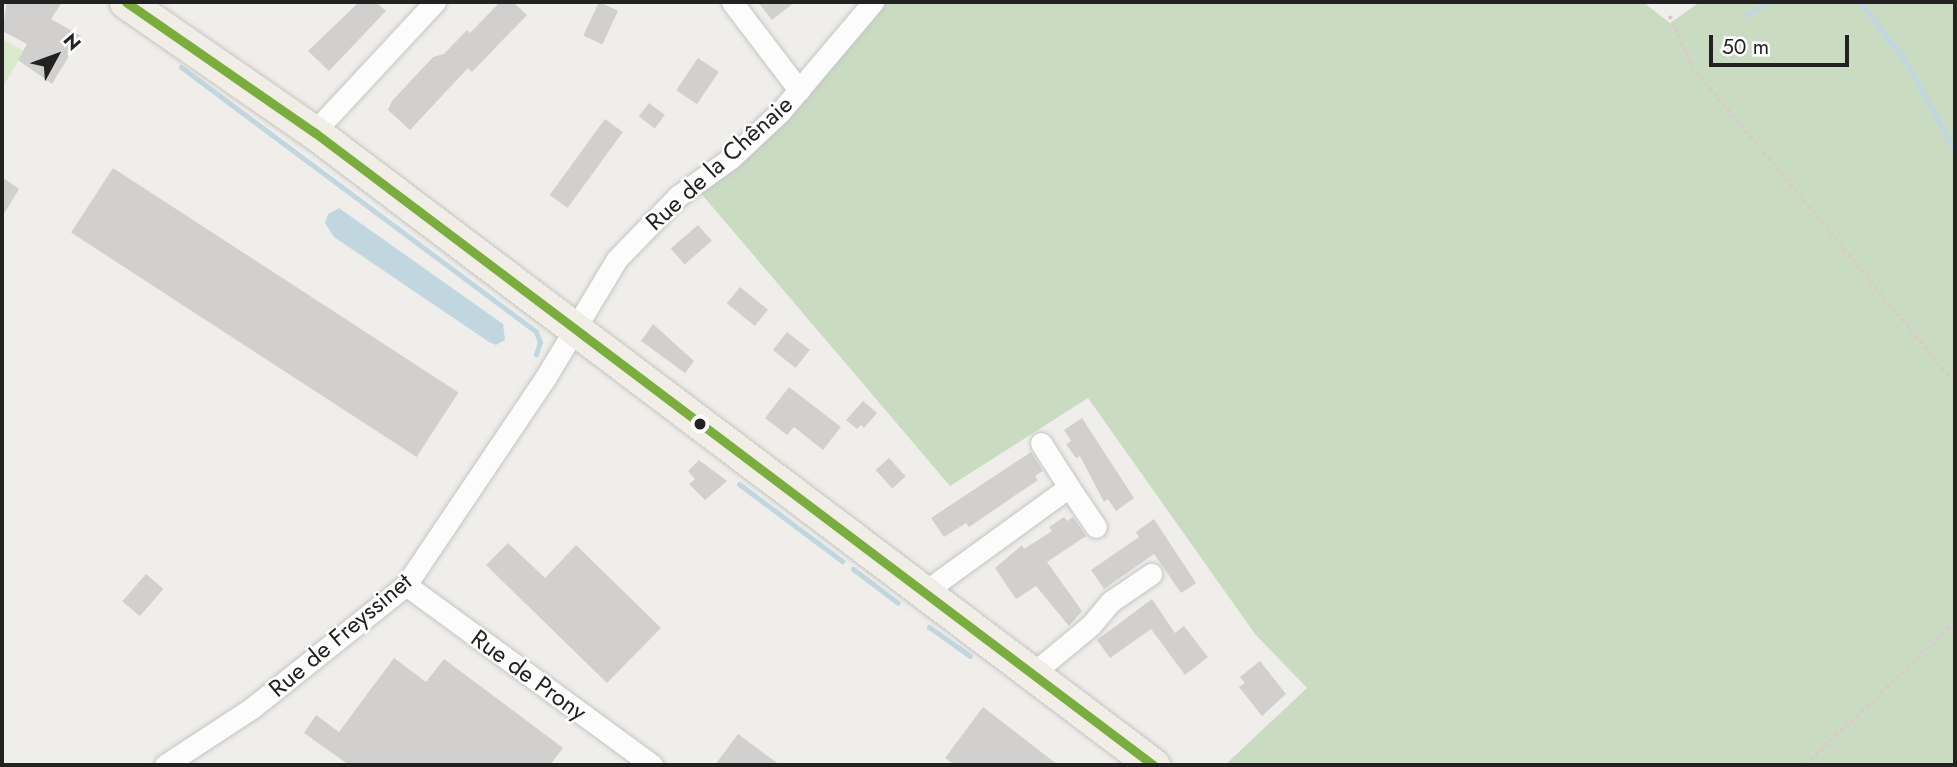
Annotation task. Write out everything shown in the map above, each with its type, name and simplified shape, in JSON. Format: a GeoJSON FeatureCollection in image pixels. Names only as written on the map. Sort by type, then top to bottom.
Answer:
{"type":"FeatureCollection","features":[{"type":"Feature","properties":{"kind":"main road"},"geometry":{"type":"LineString","coordinates":[[126,2],[314,132],[1153,765]]}},
{"type":"Feature","properties":{"kind":"street"},"geometry":{"type":"LineString","coordinates":[[314,132],[435,2]]}},
{"type":"Feature","properties":{"kind":"street"},"geometry":{"type":"LineString","coordinates":[[733,2],[799,90]]}},
{"type":"Feature","properties":{"kind":"street","name":"Rue de la Chênaie"},"geometry":{"type":"LineString","coordinates":[[574,330],[617,259],[646,227],[678,196],[731,158],[799,90],[873,2]]}},
{"type":"Feature","properties":{"kind":"street","name":"Rue de Freyssinet"},"geometry":{"type":"LineString","coordinates":[[165,765],[252,708],[406,585],[574,330]]}},
{"type":"Feature","properties":{"kind":"street"},"geometry":{"type":"LineString","coordinates":[[1041,443],[1096,527]]}},
{"type":"Feature","properties":{"kind":"street"},"geometry":{"type":"LineString","coordinates":[[923,593],[1069,487]]}},
{"type":"Feature","properties":{"kind":"street"},"geometry":{"type":"LineString","coordinates":[[1031,675],[1091,625],[1110,602],[1151,574]]}},
{"type":"Feature","properties":{"kind":"street","name":"Rue de Prony"},"geometry":{"type":"LineString","coordinates":[[406,585],[652,765]]}},
{"type":"Feature","properties":{"kind":"path"},"geometry":{"type":"LineString","coordinates":[[1670,16],[1692,66],[1955,383]]}},
{"type":"Feature","properties":{"kind":"path"},"geometry":{"type":"LineString","coordinates":[[1805,765],[1955,622]]}},
{"type":"Feature","properties":{"kind":"green space"},"geometry":{"type":"Polygon","coordinates":[[[874,2],[1643,2],[1670,23],[1700,2],[1955,2],[1955,765],[1225,765],[1307,688],[1255,634],[1088,398],[950,486],[693,184],[731,158],[874,2]]]}},
{"type":"Feature","properties":{"kind":"green space"},"geometry":{"type":"Polygon","coordinates":[[[2,39],[24,51],[2,89],[2,39]]]}},
{"type":"Feature","properties":{"kind":"water"},"geometry":{"type":"Polygon","coordinates":[[[339,208],[503,324],[505,340],[496,345],[489,342],[334,237],[325,223],[328,214],[339,208]]]}},
{"type":"Feature","properties":{"kind":"building"},"geometry":{"type":"Polygon","coordinates":[[[7,2],[62,2],[51,19],[81,36],[52,84],[18,60],[27,44],[2,31],[7,2]]]}},
{"type":"Feature","properties":{"kind":"building"},"geometry":{"type":"Polygon","coordinates":[[[359,2],[376,2],[386,11],[329,71],[308,51],[359,2]]]}},
{"type":"Feature","properties":{"kind":"building"},"geometry":{"type":"Polygon","coordinates":[[[500,2],[513,2],[527,15],[472,72],[468,68],[410,130],[388,110],[392,101],[433,57],[444,54],[467,30],[470,33],[500,2]]]}},
{"type":"Feature","properties":{"kind":"building"},"geometry":{"type":"Polygon","coordinates":[[[599,2],[618,11],[602,44],[583,36],[599,2]]]}},
{"type":"Feature","properties":{"kind":"building"},"geometry":{"type":"Polygon","coordinates":[[[758,2],[795,2],[772,20],[758,2]]]}},
{"type":"Feature","properties":{"kind":"building"},"geometry":{"type":"Polygon","coordinates":[[[698,58],[719,72],[697,104],[676,90],[698,58]]]}},
{"type":"Feature","properties":{"kind":"building"},"geometry":{"type":"Polygon","coordinates":[[[649,103],[665,115],[655,129],[639,117],[649,103]]]}},
{"type":"Feature","properties":{"kind":"building"},"geometry":{"type":"Polygon","coordinates":[[[605,119],[623,132],[568,208],[550,195],[605,119]]]}},
{"type":"Feature","properties":{"kind":"building"},"geometry":{"type":"Polygon","coordinates":[[[113,168],[459,392],[417,457],[71,233],[113,168]]]}},
{"type":"Feature","properties":{"kind":"building"},"geometry":{"type":"Polygon","coordinates":[[[2,177],[19,189],[2,217],[2,177]]]}},
{"type":"Feature","properties":{"kind":"building"},"geometry":{"type":"Polygon","coordinates":[[[698,225],[712,241],[685,264],[671,249],[698,225]]]}},
{"type":"Feature","properties":{"kind":"building"},"geometry":{"type":"Polygon","coordinates":[[[740,287],[768,310],[755,326],[727,303],[740,287]]]}},
{"type":"Feature","properties":{"kind":"building"},"geometry":{"type":"Polygon","coordinates":[[[653,324],[694,361],[685,373],[641,341],[653,324]]]}},
{"type":"Feature","properties":{"kind":"building"},"geometry":{"type":"Polygon","coordinates":[[[787,332],[810,350],[796,368],[773,350],[787,332]]]}},
{"type":"Feature","properties":{"kind":"building"},"geometry":{"type":"Polygon","coordinates":[[[789,387],[841,427],[823,450],[794,427],[787,435],[765,418],[789,387]]]}},
{"type":"Feature","properties":{"kind":"building"},"geometry":{"type":"Polygon","coordinates":[[[863,401],[877,413],[864,428],[861,425],[857,429],[846,420],[863,401]]]}},
{"type":"Feature","properties":{"kind":"building"},"geometry":{"type":"Polygon","coordinates":[[[1082,418],[1134,498],[1116,511],[1108,499],[1104,502],[1080,456],[1076,458],[1066,444],[1071,441],[1064,430],[1082,418]]]}},
{"type":"Feature","properties":{"kind":"building"},"geometry":{"type":"Polygon","coordinates":[[[1031,452],[1043,471],[1035,476],[1038,480],[969,527],[966,523],[944,537],[931,518],[1031,452]]]}},
{"type":"Feature","properties":{"kind":"building"},"geometry":{"type":"Polygon","coordinates":[[[889,458],[906,477],[892,489],[876,470],[889,458]]]}},
{"type":"Feature","properties":{"kind":"building"},"geometry":{"type":"Polygon","coordinates":[[[699,460],[727,481],[705,500],[689,484],[695,479],[688,471],[699,460]]]}},
{"type":"Feature","properties":{"kind":"building"},"geometry":{"type":"Polygon","coordinates":[[[1064,517],[1067,521],[1073,517],[1086,536],[1047,562],[1082,611],[1069,626],[1036,586],[1016,599],[995,568],[1022,545],[1024,549],[1052,531],[1049,527],[1064,517]]]}},
{"type":"Feature","properties":{"kind":"building"},"geometry":{"type":"Polygon","coordinates":[[[1154,519],[1196,583],[1181,593],[1154,554],[1104,589],[1091,570],[1139,537],[1136,532],[1154,519]]]}},
{"type":"Feature","properties":{"kind":"building"},"geometry":{"type":"Polygon","coordinates":[[[508,543],[545,578],[576,545],[661,628],[607,683],[486,565],[508,543]]]}},
{"type":"Feature","properties":{"kind":"building"},"geometry":{"type":"Polygon","coordinates":[[[146,574],[163,589],[140,616],[122,601],[146,574]]]}},
{"type":"Feature","properties":{"kind":"building"},"geometry":{"type":"Polygon","coordinates":[[[1152,599],[1175,633],[1184,626],[1208,657],[1185,675],[1151,629],[1110,658],[1097,640],[1152,599]]]}},
{"type":"Feature","properties":{"kind":"building"},"geometry":{"type":"Polygon","coordinates":[[[394,658],[426,682],[444,659],[563,748],[550,765],[349,765],[304,733],[316,715],[339,732],[394,658]]]}},
{"type":"Feature","properties":{"kind":"building"},"geometry":{"type":"Polygon","coordinates":[[[1260,661],[1286,694],[1262,716],[1239,687],[1245,683],[1240,677],[1260,661]]]}},
{"type":"Feature","properties":{"kind":"building"},"geometry":{"type":"Polygon","coordinates":[[[983,707],[1058,765],[955,765],[945,758],[983,707]]]}},
{"type":"Feature","properties":{"kind":"building"},"geometry":{"type":"Polygon","coordinates":[[[738,734],[780,765],[715,765],[738,734]]]}},
{"type":"Feature","properties":{"kind":"waterway"},"geometry":{"type":"LineString","coordinates":[[1746,15],[1768,2]]}},
{"type":"Feature","properties":{"kind":"waterway"},"geometry":{"type":"LineString","coordinates":[[1860,2],[1907,63],[1955,151]]}},
{"type":"Feature","properties":{"kind":"waterway"},"geometry":{"type":"LineString","coordinates":[[181,67],[536,332],[540,342],[536,354]]}},
{"type":"Feature","properties":{"kind":"waterway"},"geometry":{"type":"LineString","coordinates":[[739,484],[842,561]]}},
{"type":"Feature","properties":{"kind":"waterway"},"geometry":{"type":"LineString","coordinates":[[853,569],[898,603]]}},
{"type":"Feature","properties":{"kind":"waterway"},"geometry":{"type":"LineString","coordinates":[[929,627],[970,656]]}},
{"type":"Feature","properties":{"kind":"transit line"},"geometry":{"type":"LineString","coordinates":[[126,2],[314,132],[1153,765]]}}]}
